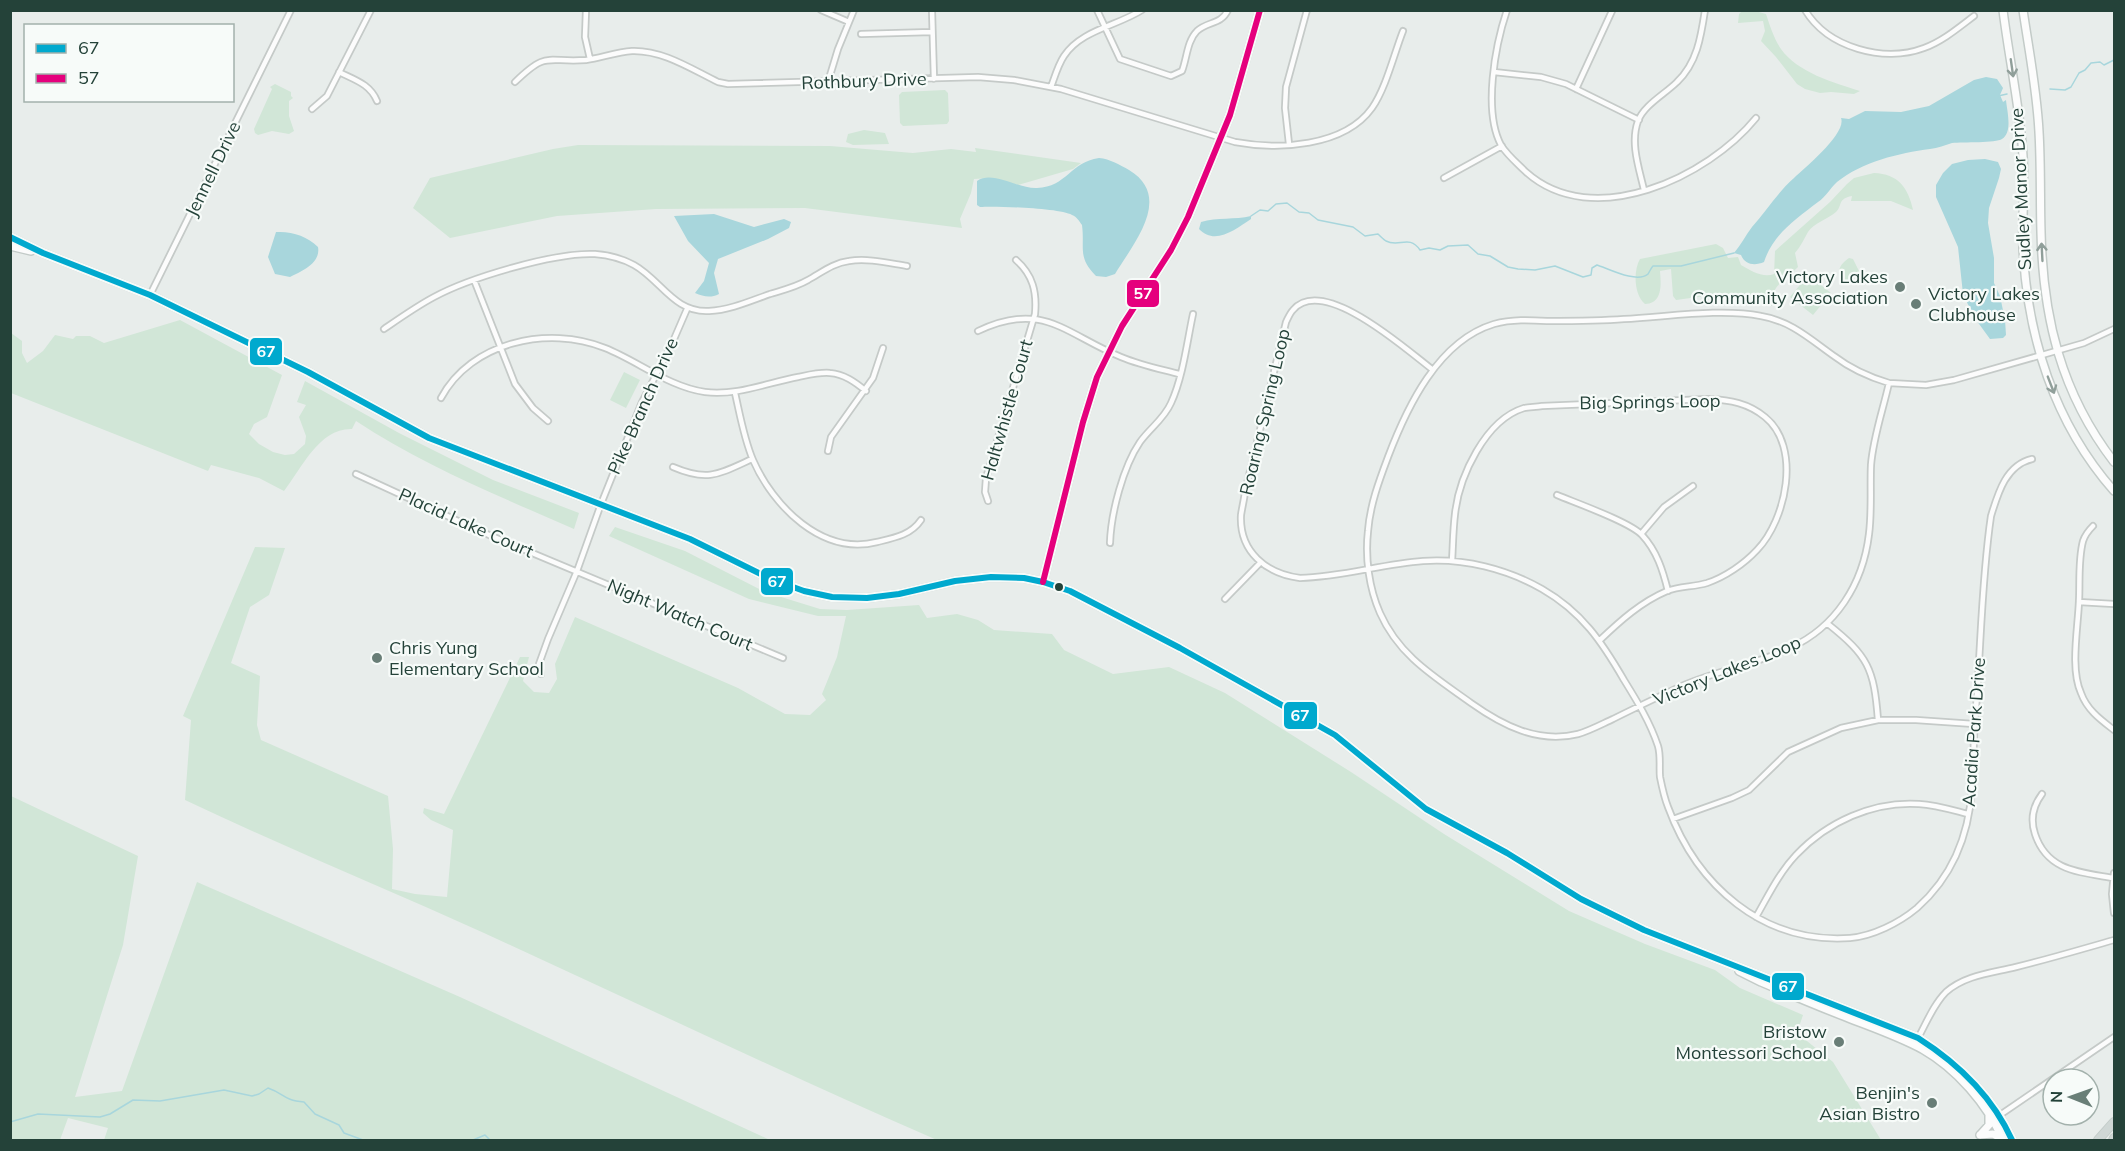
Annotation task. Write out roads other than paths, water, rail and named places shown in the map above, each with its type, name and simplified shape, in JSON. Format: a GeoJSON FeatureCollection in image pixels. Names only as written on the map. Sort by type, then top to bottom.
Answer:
{"type":"FeatureCollection","features":[{"type":"Feature","properties":{"kind":"main road"},"geometry":{"type":"LineString","coordinates":[[1043,582],[1083,422],[1097,377],[1128,317],[1171,250],[1188,217],[1221,139],[1236,96],[1260,10]]}},
{"type":"Feature","properties":{"kind":"main road","name":"Sudley Manor Drive"},"geometry":{"type":"LineString","coordinates":[[2003,10],[2023,157],[2025,279],[2040,355],[2065,419],[2096,467],[2115,491]]}},
{"type":"Feature","properties":{"kind":"main road","name":"Sudley Manor Drive"},"geometry":{"type":"LineString","coordinates":[[2022,10],[2035,86],[2039,131],[2041,232],[2048,316],[2056,351],[2065,374],[2083,413],[2115,462]]}},
{"type":"Feature","properties":{"kind":"main road"},"geometry":{"type":"LineString","coordinates":[[10,237],[43,253],[150,295],[308,372],[429,438],[690,539],[784,584],[820,595],[850,598],[877,597],[991,576],[1043,582],[1070,591],[1100,605],[1335,735],[1426,808],[1507,853],[1581,899],[1644,930],[1724,962],[1761,982],[1942,1053],[1971,1079],[2000,1115],[2012,1140]]}},
{"type":"Feature","properties":{"kind":"main road"},"geometry":{"type":"LineString","coordinates":[[10,246],[43,253]]}},
{"type":"Feature","properties":{"kind":"main road"},"geometry":{"type":"LineString","coordinates":[[1916,1041],[1969,1088],[2003,1139]]}},
{"type":"Feature","properties":{"kind":"main road"},"geometry":{"type":"LineString","coordinates":[[1989,1115],[1989,1125],[1980,1135],[1993,1134],[2003,1139]]}},
{"type":"Feature","properties":{"kind":"main road"},"geometry":{"type":"LineString","coordinates":[[2098,1140],[2115,1122]]}},
{"type":"Feature","properties":{"kind":"street","name":"Jennell Drive"},"geometry":{"type":"LineString","coordinates":[[150,295],[291,10]]}},
{"type":"Feature","properties":{"kind":"street"},"geometry":{"type":"LineString","coordinates":[[312,109],[327,96],[371,10]]}},
{"type":"Feature","properties":{"kind":"street"},"geometry":{"type":"LineString","coordinates":[[586,10],[585,37],[590,59]]}},
{"type":"Feature","properties":{"kind":"street"},"geometry":{"type":"LineString","coordinates":[[821,10],[849,22]]}},
{"type":"Feature","properties":{"kind":"street"},"geometry":{"type":"LineString","coordinates":[[828,82],[854,10]]}},
{"type":"Feature","properties":{"kind":"street"},"geometry":{"type":"LineString","coordinates":[[932,10],[934,79]]}},
{"type":"Feature","properties":{"kind":"street"},"geometry":{"type":"LineString","coordinates":[[1097,10],[1120,59],[1175,75],[1182,71],[1190,42],[1196,33],[1219,22],[1228,10]]}},
{"type":"Feature","properties":{"kind":"street"},"geometry":{"type":"LineString","coordinates":[[1052,87],[1060,62],[1068,50],[1086,36],[1142,10]]}},
{"type":"Feature","properties":{"kind":"street"},"geometry":{"type":"LineString","coordinates":[[1289,144],[1285,108],[1286,87],[1307,10]]}},
{"type":"Feature","properties":{"kind":"street"},"geometry":{"type":"LineString","coordinates":[[1507,10],[1494,72],[1493,115],[1502,146],[1534,178],[1552,189],[1593,198],[1612,198],[1659,186],[1699,168],[1732,144],[1756,118]]}},
{"type":"Feature","properties":{"kind":"street"},"geometry":{"type":"LineString","coordinates":[[1644,190],[1636,152],[1639,120],[1655,100],[1677,82],[1691,64],[1698,49],[1705,10]]}},
{"type":"Feature","properties":{"kind":"street"},"geometry":{"type":"LineString","coordinates":[[1805,10],[1809,18],[1845,45],[1884,54],[1899,54],[1922,49],[1950,34],[1974,16]]}},
{"type":"Feature","properties":{"kind":"street"},"geometry":{"type":"LineString","coordinates":[[1576,89],[1612,11]]}},
{"type":"Feature","properties":{"kind":"street","name":"Rothbury Drive"},"geometry":{"type":"LineString","coordinates":[[515,82],[532,66],[544,60],[590,59],[621,52],[658,54],[718,82],[728,84],[992,77],[1052,87],[1221,139],[1257,146],[1330,138],[1352,128],[1378,99],[1403,31]]}},
{"type":"Feature","properties":{"kind":"street"},"geometry":{"type":"LineString","coordinates":[[861,34],[932,32]]}},
{"type":"Feature","properties":{"kind":"street"},"geometry":{"type":"LineString","coordinates":[[339,72],[368,86],[377,101]]}},
{"type":"Feature","properties":{"kind":"street"},"geometry":{"type":"LineString","coordinates":[[1494,72],[1541,77],[1566,84],[1639,120]]}},
{"type":"Feature","properties":{"kind":"street"},"geometry":{"type":"LineString","coordinates":[[1444,178],[1502,146]]}},
{"type":"Feature","properties":{"kind":"street"},"geometry":{"type":"LineString","coordinates":[[384,329],[435,296],[474,280],[528,264],[594,254],[618,259],[643,270],[669,297],[687,309],[706,312],[735,307],[790,289],[837,264],[849,261],[865,260],[907,266]]}},
{"type":"Feature","properties":{"kind":"street","name":"Haltwhistle Court"},"geometry":{"type":"LineString","coordinates":[[988,501],[985,492],[986,478],[1034,318],[1035,297],[1032,280],[1024,267],[1016,260]]}},
{"type":"Feature","properties":{"kind":"street"},"geometry":{"type":"LineString","coordinates":[[474,280],[515,384],[533,408],[548,421]]}},
{"type":"Feature","properties":{"kind":"street","name":"Roaring Spring Loop"},"geometry":{"type":"LineString","coordinates":[[1260,563],[1243,533],[1241,518],[1245,492],[1286,322],[1293,308],[1307,301],[1322,301],[1342,308],[1371,321],[1433,370]]}},
{"type":"Feature","properties":{"kind":"street","name":"Pike Branch Drive"},"geometry":{"type":"LineString","coordinates":[[541,674],[539,664],[577,571],[601,504],[642,402],[687,309]]}},
{"type":"Feature","properties":{"kind":"street","name":"Victory Lakes Loop"},"geometry":{"type":"LineString","coordinates":[[1889,383],[1873,453],[1871,506],[1865,557],[1846,600],[1828,624],[1793,647],[1768,657],[1697,678],[1577,734],[1536,735],[1512,729],[1490,717],[1417,665],[1401,648],[1380,613],[1368,570],[1368,529],[1378,484],[1402,419],[1433,370],[1455,347],[1476,332],[1495,324],[1519,320],[1617,320],[1732,313],[1762,316],[1786,323],[1848,365],[1889,383],[1912,386],[1940,383],[2056,351],[2084,343],[2115,329]]}},
{"type":"Feature","properties":{"kind":"street"},"geometry":{"type":"LineString","coordinates":[[1110,543],[1115,508],[1130,461],[1141,441],[1166,411],[1175,392],[1193,314]]}},
{"type":"Feature","properties":{"kind":"street"},"geometry":{"type":"LineString","coordinates":[[978,331],[1016,318],[1034,318],[1058,325],[1109,352],[1138,364],[1179,374]]}},
{"type":"Feature","properties":{"kind":"street"},"geometry":{"type":"LineString","coordinates":[[441,398],[446,388],[480,356],[519,342],[542,339],[578,341],[603,348],[684,387],[703,392],[735,393],[772,382],[830,373],[854,381],[866,391]]}},
{"type":"Feature","properties":{"kind":"street"},"geometry":{"type":"LineString","coordinates":[[828,451],[831,436],[866,391],[877,370],[883,348]]}},
{"type":"Feature","properties":{"kind":"street"},"geometry":{"type":"LineString","coordinates":[[735,393],[752,459],[767,489],[782,506],[816,533],[830,539],[857,544],[873,543],[909,533],[917,527],[921,520]]}},
{"type":"Feature","properties":{"kind":"street","name":"Big Springs Loop"},"geometry":{"type":"LineString","coordinates":[[1452,561],[1455,514],[1460,491],[1477,451],[1490,433],[1506,418],[1523,409],[1542,406],[1709,399],[1731,401],[1748,406],[1766,417],[1778,433],[1785,450],[1783,501],[1769,535],[1757,550],[1726,574],[1708,582],[1668,591],[1645,603],[1620,621],[1600,640]]}},
{"type":"Feature","properties":{"kind":"street"},"geometry":{"type":"LineString","coordinates":[[673,467],[696,476],[710,475],[752,459]]}},
{"type":"Feature","properties":{"kind":"street","name":"Acadia Park Drive"},"geometry":{"type":"LineString","coordinates":[[1368,570],[1423,561],[1452,561],[1493,568],[1521,578],[1564,604],[1600,640],[1640,706],[1659,749],[1663,791],[1673,819],[1689,850],[1706,875],[1730,900],[1770,925],[1795,934],[1824,939],[1855,938],[1907,917],[1928,898],[1948,873],[1961,845],[1972,791],[1974,724],[1991,516],[2000,490],[2010,474],[2019,464],[2032,459]]}},
{"type":"Feature","properties":{"kind":"street","name":"Placid Lake Court"},"geometry":{"type":"LineString","coordinates":[[356,474],[482,532],[577,571]]}},
{"type":"Feature","properties":{"kind":"street"},"geometry":{"type":"LineString","coordinates":[[1641,534],[1664,507],[1694,486]]}},
{"type":"Feature","properties":{"kind":"street"},"geometry":{"type":"LineString","coordinates":[[1557,495],[1628,525],[1641,534],[1655,553],[1668,591]]}},
{"type":"Feature","properties":{"kind":"street"},"geometry":{"type":"LineString","coordinates":[[2092,526],[2086,532],[2083,542],[2076,662],[2079,692],[2098,717],[2115,730]]}},
{"type":"Feature","properties":{"kind":"street"},"geometry":{"type":"LineString","coordinates":[[1225,599],[1260,563],[1286,576],[1300,578],[1368,570]]}},
{"type":"Feature","properties":{"kind":"street","name":"Night Watch Court"},"geometry":{"type":"LineString","coordinates":[[577,571],[783,658]]}},
{"type":"Feature","properties":{"kind":"street"},"geometry":{"type":"LineString","coordinates":[[2079,602],[2115,604]]}},
{"type":"Feature","properties":{"kind":"street"},"geometry":{"type":"LineString","coordinates":[[1828,624],[1860,652],[1869,665],[1874,680],[1878,720]]}},
{"type":"Feature","properties":{"kind":"street"},"geometry":{"type":"LineString","coordinates":[[1673,819],[1732,798],[1749,789],[1788,752],[1842,728],[1878,720],[1974,724]]}},
{"type":"Feature","properties":{"kind":"street"},"geometry":{"type":"LineString","coordinates":[[2042,794],[2035,803],[2032,815],[2040,849],[2060,865],[2082,872],[2114,876],[2115,913]]}},
{"type":"Feature","properties":{"kind":"street"},"geometry":{"type":"LineString","coordinates":[[1756,917],[1795,856],[1817,836],[1839,821],[1863,811],[1910,804],[1945,808],[1968,814]]}},
{"type":"Feature","properties":{"kind":"street"},"geometry":{"type":"LineString","coordinates":[[1916,1041],[1940,999],[1966,980],[2115,939]]}},
{"type":"Feature","properties":{"kind":"street"},"geometry":{"type":"LineString","coordinates":[[2000,1115],[2115,1037]]}},
{"type":"Feature","properties":{"kind":"water"},"geometry":{"type":"Polygon","coordinates":[[[1986,77],[1997,79],[2003,88],[2000,95],[2003,102],[2006,100],[2008,121],[2007,132],[2002,139],[1952,143],[1869,164],[1837,182],[1821,200],[1786,228],[1773,243],[1764,262],[1751,264],[1741,255],[1734,253],[1788,183],[1832,141],[1838,132],[1841,118],[1849,119],[1865,111],[1901,112],[1929,106],[1974,80],[1986,77]]]}},
{"type":"Feature","properties":{"kind":"water"},"geometry":{"type":"Polygon","coordinates":[[[1099,158],[1129,170],[1142,181],[1148,193],[1149,207],[1146,221],[1115,274],[1106,277],[1096,276],[1090,269],[1084,258],[1082,225],[1074,216],[1042,209],[980,207],[977,205],[977,181],[983,178],[998,179],[1030,188],[1047,187],[1081,164],[1099,158]]]}},
{"type":"Feature","properties":{"kind":"water"},"geometry":{"type":"Polygon","coordinates":[[[1985,159],[1998,162],[2001,169],[1989,208],[1988,223],[1994,258],[1994,283],[2000,296],[2006,335],[2003,338],[1990,339],[1974,317],[1963,294],[1958,247],[1936,197],[1936,185],[1952,164],[1985,159]]]}},
{"type":"Feature","properties":{"kind":"water"},"geometry":{"type":"Polygon","coordinates":[[[714,214],[754,227],[784,219],[791,222],[789,228],[768,239],[718,259],[714,273],[719,294],[707,296],[695,293],[704,281],[709,263],[688,241],[674,216],[714,214]]]}},
{"type":"Feature","properties":{"kind":"water"},"geometry":{"type":"Polygon","coordinates":[[[1251,216],[1251,219],[1239,227],[1219,236],[1205,234],[1199,229],[1201,222],[1207,220],[1251,216]]]}},
{"type":"Feature","properties":{"kind":"water"},"geometry":{"type":"Polygon","coordinates":[[[276,232],[299,235],[314,243],[318,247],[317,258],[305,269],[290,277],[275,274],[268,257],[276,232]]]}},
{"type":"Feature","properties":{"kind":"waterway"},"geometry":{"type":"LineString","coordinates":[[2050,89],[2065,90],[2071,87],[2079,73],[2091,63],[2100,62],[2104,65],[2114,60]]}},
{"type":"Feature","properties":{"kind":"waterway"},"geometry":{"type":"LineString","coordinates":[[1998,96],[2007,94]]}},
{"type":"Feature","properties":{"kind":"waterway"},"geometry":{"type":"LineString","coordinates":[[1251,216],[1260,210],[1268,211],[1276,204],[1287,203],[1299,212],[1309,213],[1318,220],[1353,227],[1365,236],[1378,234],[1391,243],[1408,242],[1416,245],[1420,250],[1429,248],[1440,250],[1448,246],[1468,245],[1478,254],[1490,256],[1508,267],[1535,270],[1555,266],[1583,277],[1591,275],[1592,268],[1597,265],[1622,274],[1643,277],[1653,266],[1681,266],[1734,253]]}},
{"type":"Feature","properties":{"kind":"waterway"},"geometry":{"type":"LineString","coordinates":[[10,1122],[38,1114],[100,1117],[110,1114],[133,1100],[160,1101],[224,1090],[252,1096],[268,1088],[288,1098],[304,1102],[315,1114],[339,1125],[344,1133],[363,1140]]}},
{"type":"Feature","properties":{"kind":"waterway"},"geometry":{"type":"LineString","coordinates":[[473,1140],[485,1135],[490,1140]]}},
{"type":"Feature","properties":{"kind":"place","name":"Victory Lakes Community Association"},"geometry":{"type":"Point","coordinates":[1900,287]}},
{"type":"Feature","properties":{"kind":"place","name":"Victory Lakes Clubhouse"},"geometry":{"type":"Point","coordinates":[1916,304]}},
{"type":"Feature","properties":{"kind":"place","name":"Chris Yung Elementary School"},"geometry":{"type":"Point","coordinates":[377,658]}},
{"type":"Feature","properties":{"kind":"place","name":"Bristow Montessori School"},"geometry":{"type":"Point","coordinates":[1839,1042]}},
{"type":"Feature","properties":{"kind":"place","name":"Benjin's Asian Bistro"},"geometry":{"type":"Point","coordinates":[1932,1103]}}]}
